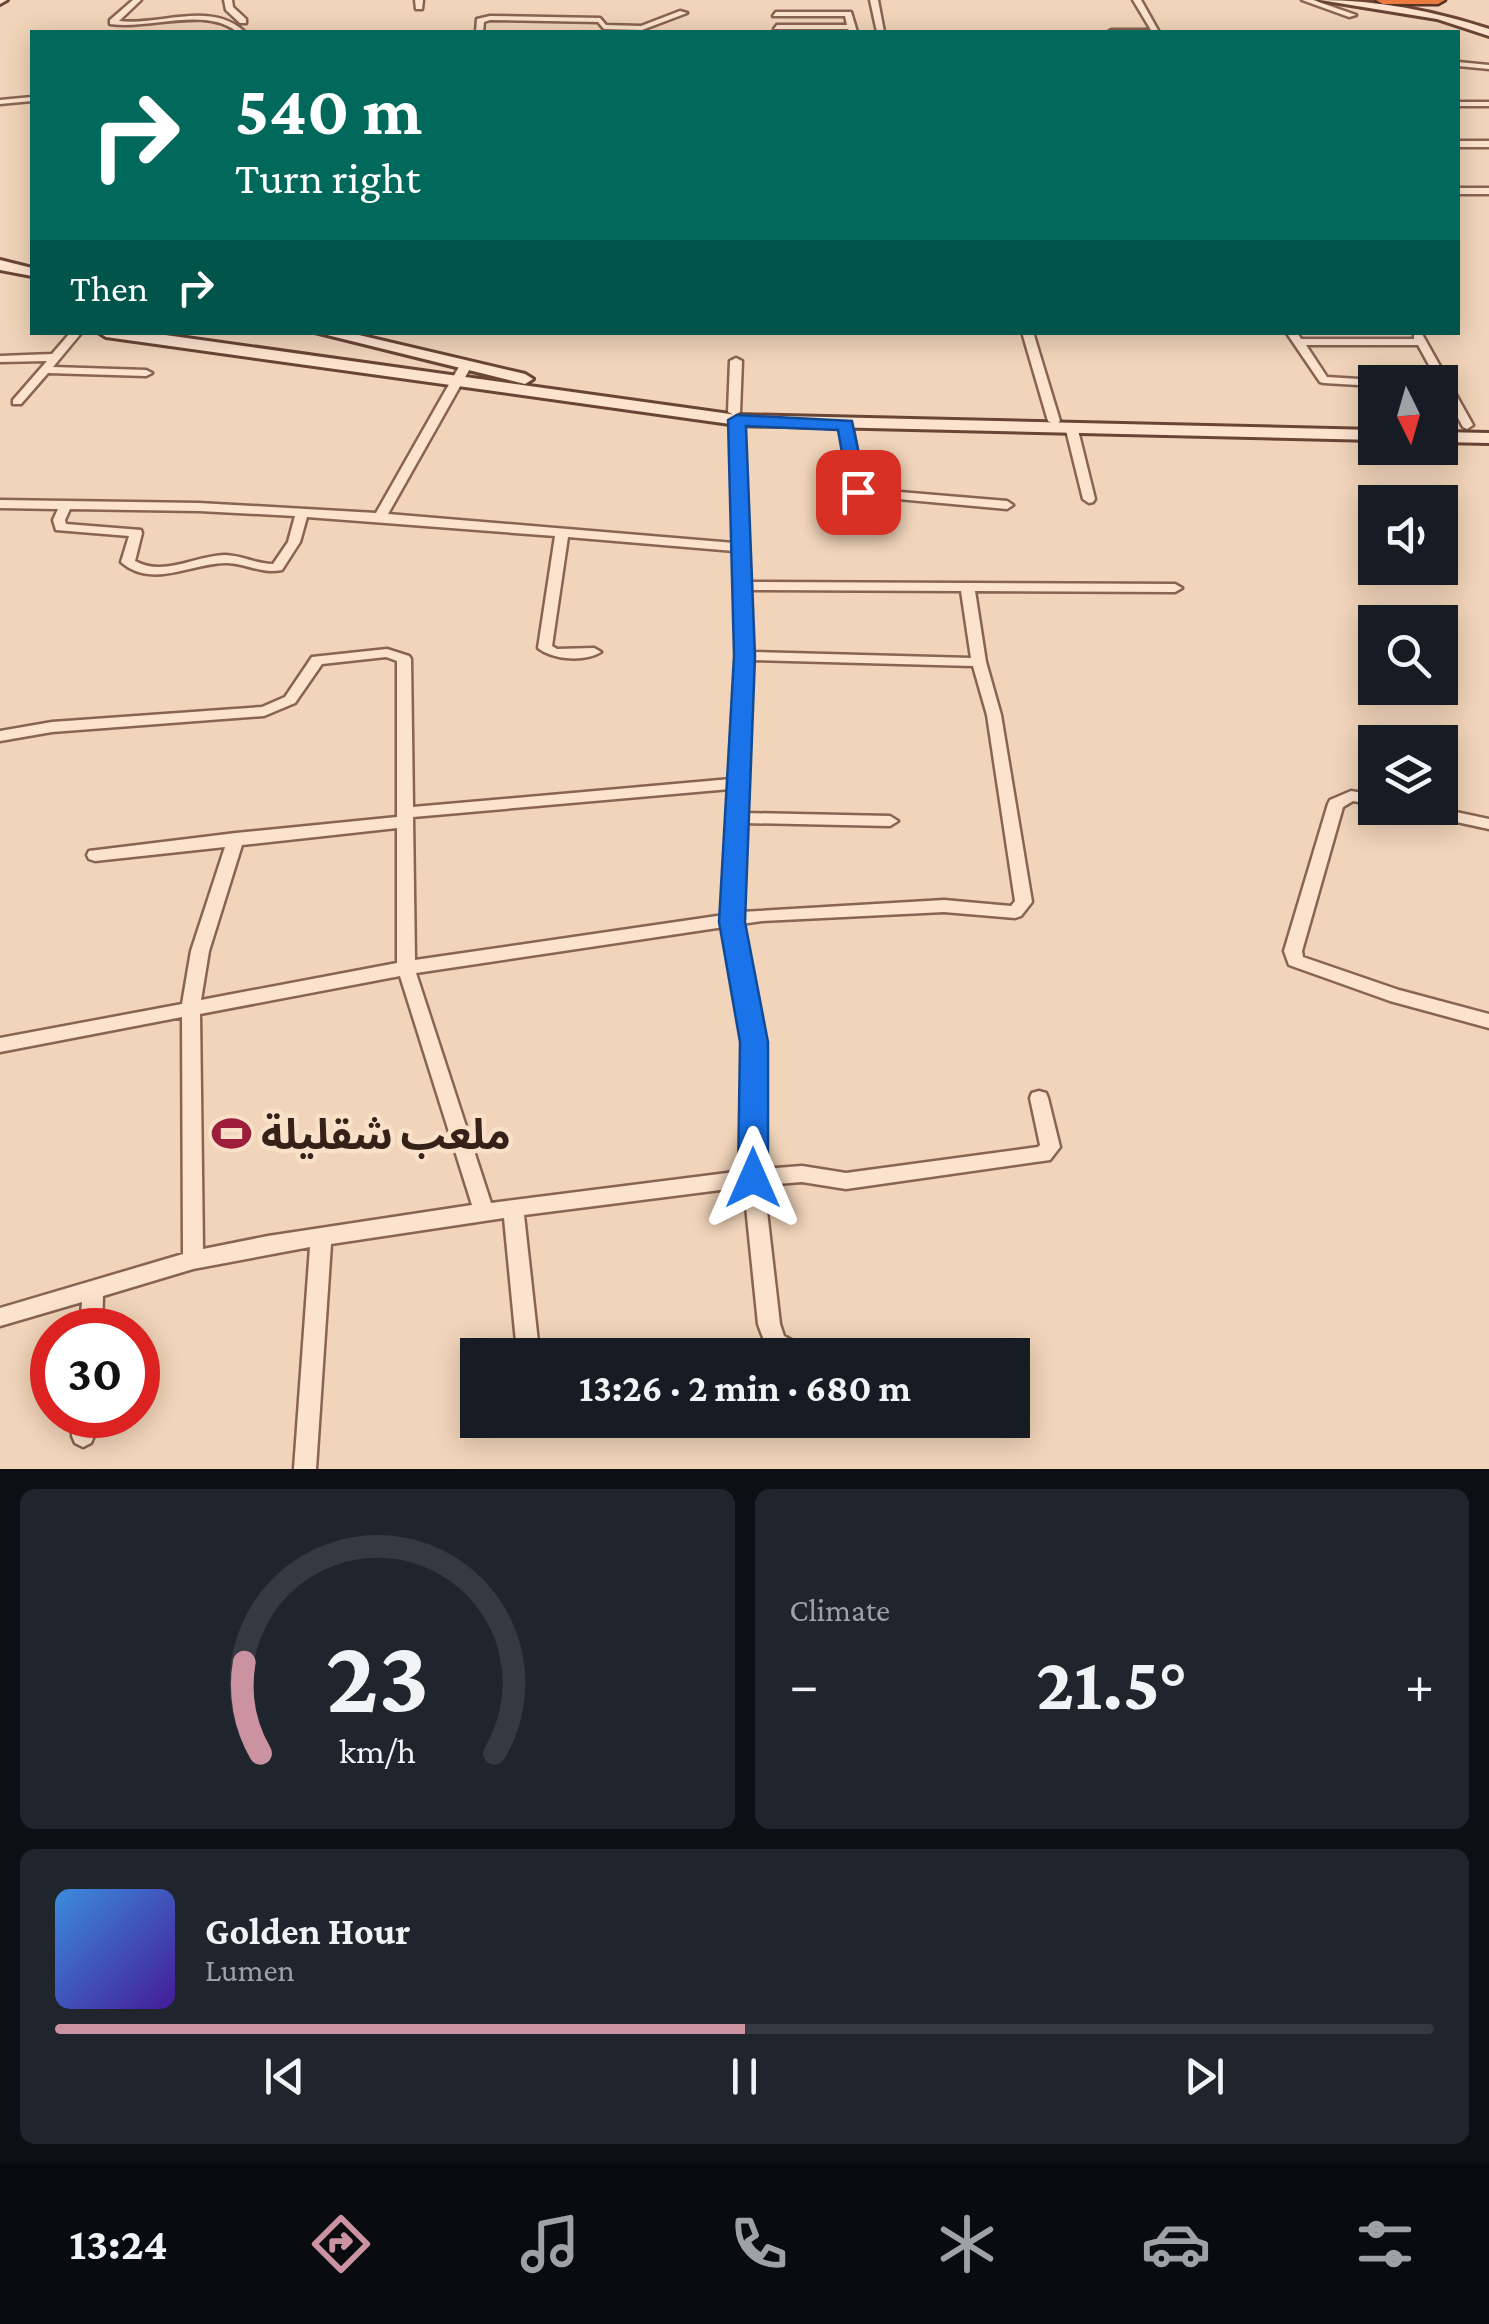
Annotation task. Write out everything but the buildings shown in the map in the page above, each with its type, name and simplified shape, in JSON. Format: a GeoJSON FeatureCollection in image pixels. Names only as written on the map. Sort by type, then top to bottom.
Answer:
{"type":"FeatureCollection","features":[{"type":"Feature","properties":{"kind":"highway"},"geometry":{"type":"LineString","coordinates":[[1384,0],[1438,0]]}},
{"type":"Feature","properties":{"kind":"street"},"geometry":{"type":"LineString","coordinates":[[1,0],[10,0]]}},
{"type":"Feature","properties":{"kind":"street"},"geometry":{"type":"LineString","coordinates":[[137,0],[113,22],[154,24],[216,17],[232,21],[239,30]]}},
{"type":"Feature","properties":{"kind":"street"},"geometry":{"type":"LineString","coordinates":[[228,0],[228,8],[248,30]]}},
{"type":"Feature","properties":{"kind":"street"},"geometry":{"type":"LineString","coordinates":[[874,0],[881,30]]}},
{"type":"Feature","properties":{"kind":"street"},"geometry":{"type":"LineString","coordinates":[[1137,0],[1155,30]]}},
{"type":"Feature","properties":{"kind":"street"},"geometry":{"type":"LineString","coordinates":[[1306,0],[1352,15]]}},
{"type":"Feature","properties":{"kind":"street"},"geometry":{"type":"LineString","coordinates":[[1325,0],[1439,16],[1489,32]]}},
{"type":"Feature","properties":{"kind":"street"},"geometry":{"type":"LineString","coordinates":[[1349,0],[1472,10]]}},
{"type":"Feature","properties":{"kind":"street"},"geometry":{"type":"LineString","coordinates":[[480,30],[479,22],[487,18],[600,20],[604,28],[641,28],[683,13]]}},
{"type":"Feature","properties":{"kind":"street"},"geometry":{"type":"LineString","coordinates":[[776,14],[846,14],[852,30],[777,27]]}},
{"type":"Feature","properties":{"kind":"street"},"geometry":{"type":"LineString","coordinates":[[1460,67],[1489,67]]}},
{"type":"Feature","properties":{"kind":"street"},"geometry":{"type":"LineString","coordinates":[[0,102],[30,99]]}},
{"type":"Feature","properties":{"kind":"street"},"geometry":{"type":"LineString","coordinates":[[1460,104],[1489,104]]}},
{"type":"Feature","properties":{"kind":"street"},"geometry":{"type":"LineString","coordinates":[[1460,144],[1489,144]]}},
{"type":"Feature","properties":{"kind":"street"},"geometry":{"type":"LineString","coordinates":[[1460,191],[1489,192]]}},
{"type":"Feature","properties":{"kind":"street"},"geometry":{"type":"LineString","coordinates":[[0,262],[30,269]]}},
{"type":"Feature","properties":{"kind":"street"},"geometry":{"type":"LineString","coordinates":[[17,402],[74,335]]}},
{"type":"Feature","properties":{"kind":"street"},"geometry":{"type":"LineString","coordinates":[[127,335],[455,382],[735,416],[846,425],[1072,430],[1358,425]]}},
{"type":"Feature","properties":{"kind":"street"},"geometry":{"type":"LineString","coordinates":[[335,335],[570,394]]}},
{"type":"Feature","properties":{"kind":"street"},"geometry":{"type":"LineString","coordinates":[[1028,335],[1054,422]]}},
{"type":"Feature","properties":{"kind":"street"},"geometry":{"type":"LineString","coordinates":[[1294,337],[1419,338],[1433,365]]}},
{"type":"Feature","properties":{"kind":"street"},"geometry":{"type":"LineString","coordinates":[[1294,337],[1324,380],[1358,382]]}},
{"type":"Feature","properties":{"kind":"street"},"geometry":{"type":"LineString","coordinates":[[0,358],[56,357]]}},
{"type":"Feature","properties":{"kind":"street"},"geometry":{"type":"LineString","coordinates":[[736,361],[744,656],[732,922],[754,1042],[753,1178],[774,1338]]}},
{"type":"Feature","properties":{"kind":"street"},"geometry":{"type":"LineString","coordinates":[[380,517],[466,365]]}},
{"type":"Feature","properties":{"kind":"street"},"geometry":{"type":"LineString","coordinates":[[46,370],[146,373]]}},
{"type":"Feature","properties":{"kind":"street"},"geometry":{"type":"LineString","coordinates":[[1458,409],[1467,424]]}},
{"type":"Feature","properties":{"kind":"street"},"geometry":{"type":"LineString","coordinates":[[735,416],[1264,428],[1358,434]]}},
{"type":"Feature","properties":{"kind":"street"},"geometry":{"type":"LineString","coordinates":[[1458,424],[1489,424]]}},
{"type":"Feature","properties":{"kind":"street"},"geometry":{"type":"LineString","coordinates":[[846,425],[858,492],[1007,505]]}},
{"type":"Feature","properties":{"kind":"street"},"geometry":{"type":"LineString","coordinates":[[1072,430],[1089,498]]}},
{"type":"Feature","properties":{"kind":"street"},"geometry":{"type":"LineString","coordinates":[[1458,437],[1489,438]]}},
{"type":"Feature","properties":{"kind":"street"},"geometry":{"type":"LineString","coordinates":[[0,504],[198,506],[380,517],[742,548]]}},
{"type":"Feature","properties":{"kind":"street"},"geometry":{"type":"LineString","coordinates":[[66,506],[59,520],[61,528],[136,533],[128,562],[147,568],[199,566],[224,558],[263,570],[277,568],[294,542],[302,513]]}},
{"type":"Feature","properties":{"kind":"street"},"geometry":{"type":"LineString","coordinates":[[562,532],[544,648],[554,653],[594,652]]}},
{"type":"Feature","properties":{"kind":"street"},"geometry":{"type":"LineString","coordinates":[[744,586],[1175,588]]}},
{"type":"Feature","properties":{"kind":"street"},"geometry":{"type":"LineString","coordinates":[[0,1046],[191,1006],[406,968],[782,913],[944,906],[1007,913],[1020,908],[1024,902],[994,715],[979,662],[968,590]]}},
{"type":"Feature","properties":{"kind":"street"},"geometry":{"type":"LineString","coordinates":[[0,736],[52,727],[264,712],[290,700],[317,660],[398,656],[408,664],[406,968],[484,1212]]}},
{"type":"Feature","properties":{"kind":"street"},"geometry":{"type":"LineString","coordinates":[[744,656],[979,662]]}},
{"type":"Feature","properties":{"kind":"street"},"geometry":{"type":"LineString","coordinates":[[94,855],[404,817],[738,783]]}},
{"type":"Feature","properties":{"kind":"street"},"geometry":{"type":"LineString","coordinates":[[1358,797],[1351,796],[1336,804],[1308,890],[1293,956],[1305,968],[1489,1021]]}},
{"type":"Feature","properties":{"kind":"street"},"geometry":{"type":"LineString","coordinates":[[1458,817],[1489,824]]}},
{"type":"Feature","properties":{"kind":"street"},"geometry":{"type":"LineString","coordinates":[[738,818],[890,821]]}},
{"type":"Feature","properties":{"kind":"street"},"geometry":{"type":"LineString","coordinates":[[192,1260],[191,1006],[200,951],[236,838]]}},
{"type":"Feature","properties":{"kind":"street"},"geometry":{"type":"LineString","coordinates":[[0,1318],[192,1260],[321,1237],[753,1178],[802,1174],[846,1181],[1044,1154],[1050,1147],[1040,1098]]}},
{"type":"Feature","properties":{"kind":"street"},"geometry":{"type":"LineString","coordinates":[[513,1209],[527,1338]]}},
{"type":"Feature","properties":{"kind":"street"},"geometry":{"type":"LineString","coordinates":[[305,1469],[321,1237]]}},
{"type":"Feature","properties":{"kind":"street"},"geometry":{"type":"LineString","coordinates":[[92,1308],[94,1290]]}},
{"type":"Feature","properties":{"kind":"place","name":"ملعب شقليلة"},"geometry":{"type":"Point","coordinates":[231,1134]}},
{"type":"Feature","properties":{"kind":"route"},"geometry":{"type":"LineString","coordinates":[[753,1178],[754,1042],[732,922],[744,656],[737,420],[846,425],[858,492]]}}]}
